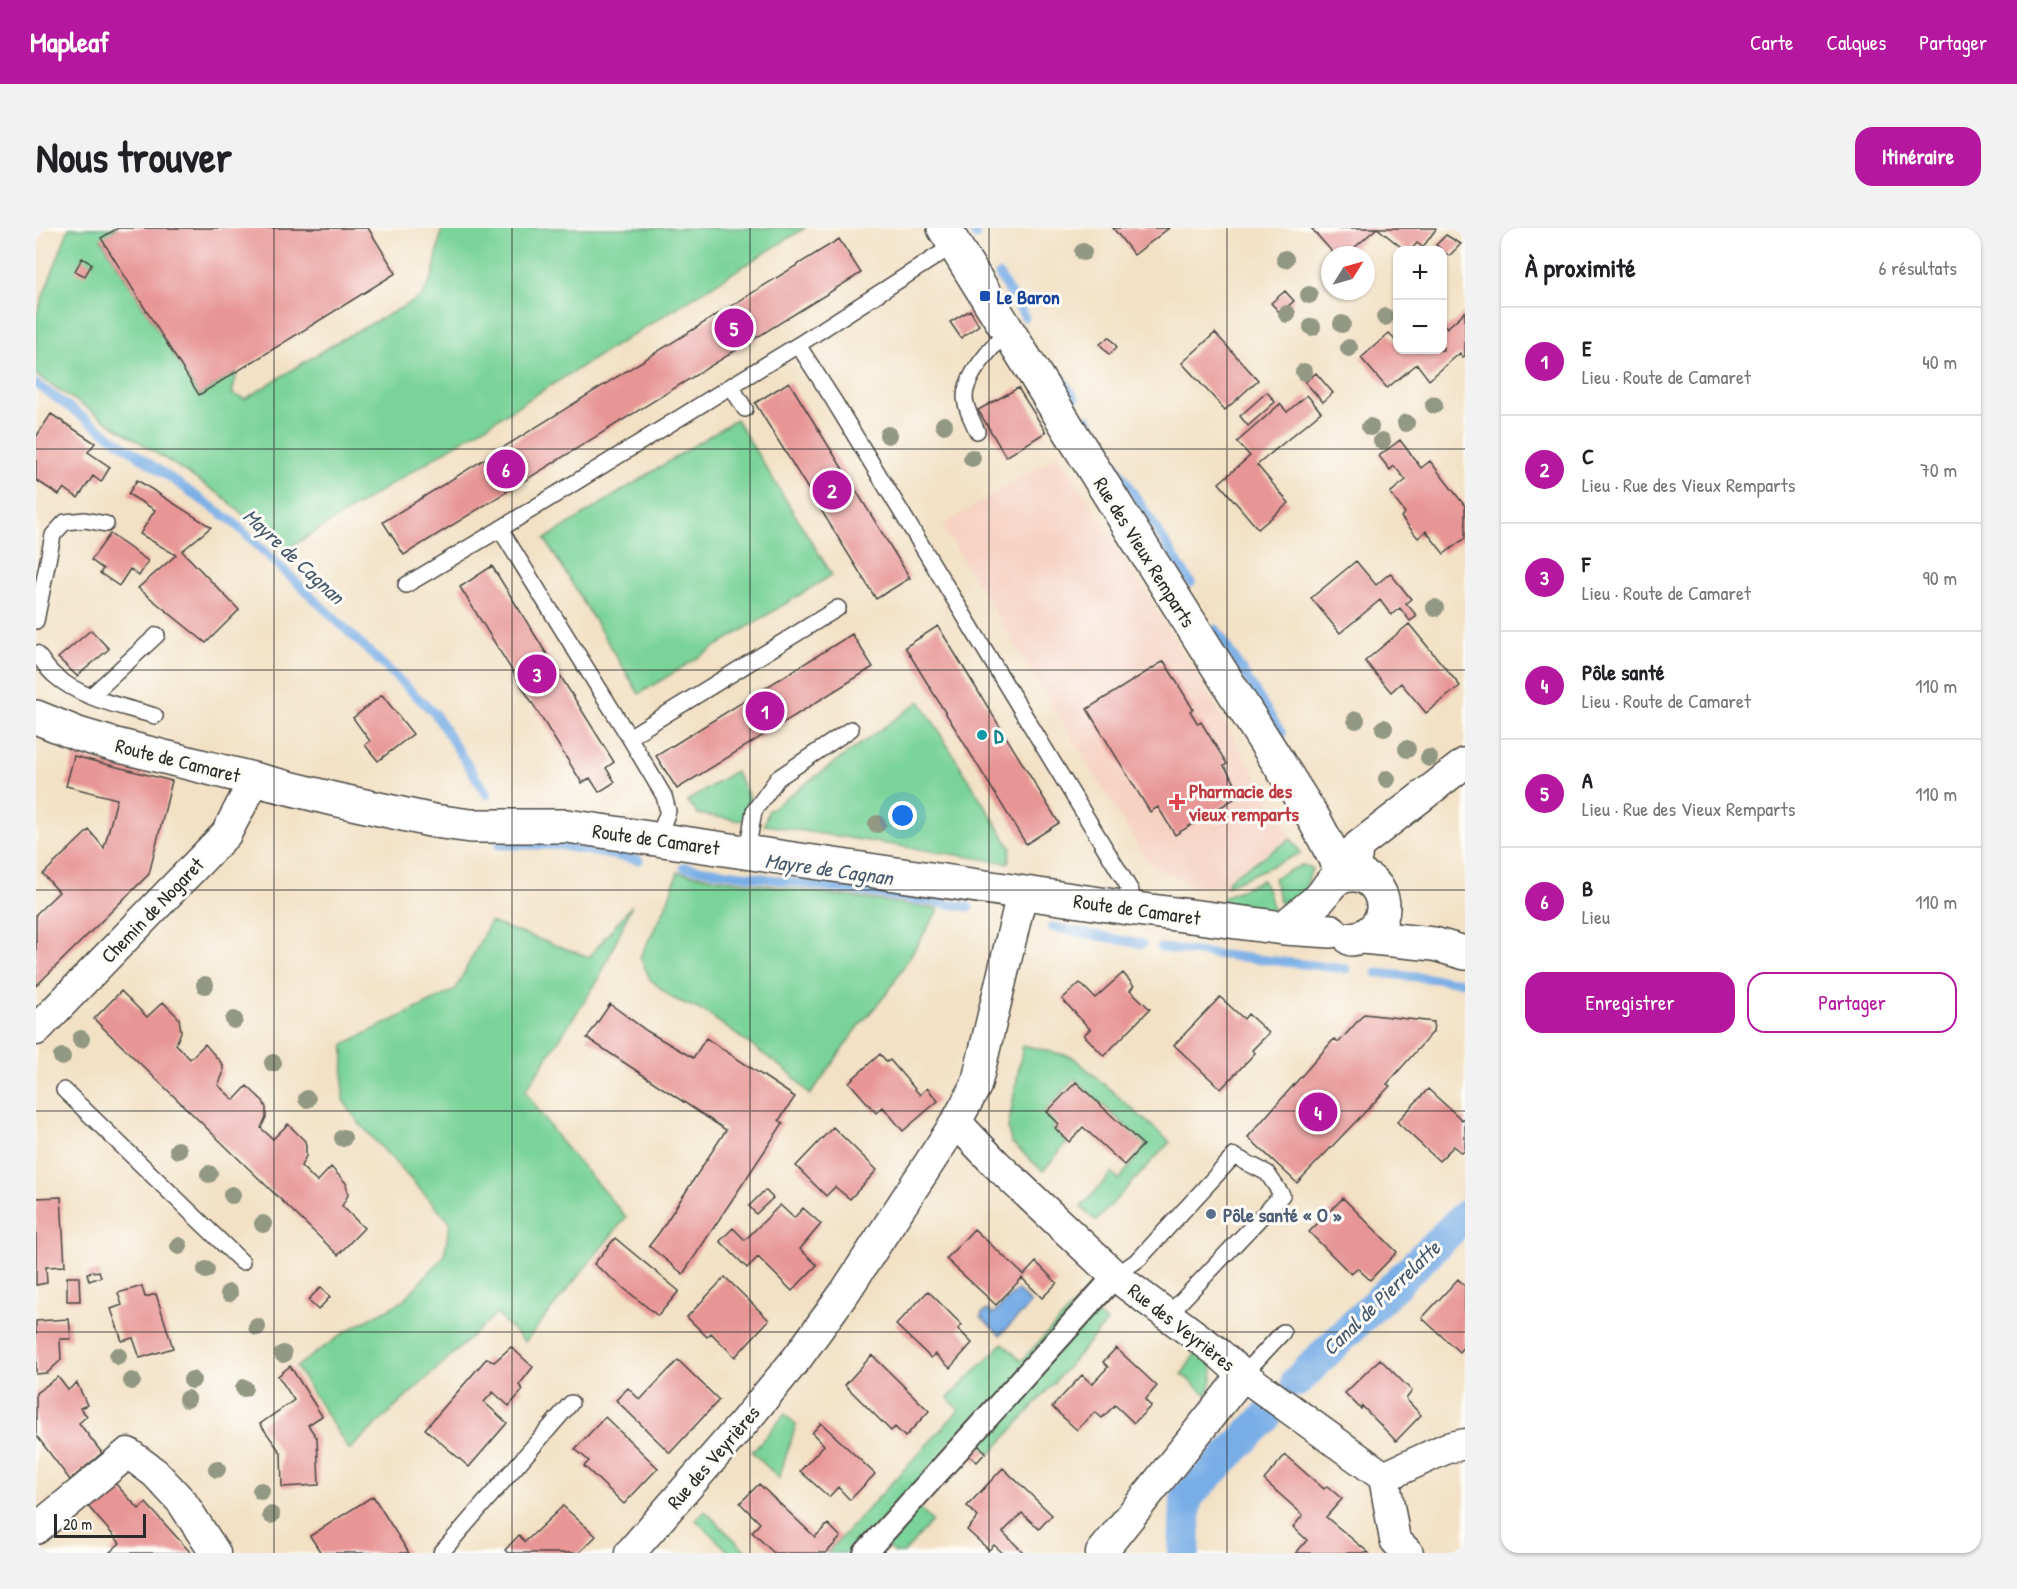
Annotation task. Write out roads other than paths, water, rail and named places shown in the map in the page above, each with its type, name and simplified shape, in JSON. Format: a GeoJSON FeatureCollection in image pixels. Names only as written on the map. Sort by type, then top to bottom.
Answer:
{"type":"FeatureCollection","features":[{"type":"Feature","properties":{"kind":"main road","name":"Rue des Vieux Remparts"},"geometry":{"type":"LineString","coordinates":[[949,237],[1314,819],[1338,864],[1340,882]]}},
{"type":"Feature","properties":{"kind":"main road","name":"Route de Camaret"},"geometry":{"type":"LineString","coordinates":[[36,717],[78,734],[112,744],[434,821],[471,826],[567,826],[1128,908],[1284,928],[1330,931],[1340,937],[1351,939],[1362,937],[1434,944],[1465,952]]}},
{"type":"Feature","properties":{"kind":"main road","name":"Route de Camaret"},"geometry":{"type":"LineString","coordinates":[[1340,882],[1373,883],[1383,900],[1398,916],[1434,944]]}},
{"type":"Feature","properties":{"kind":"main road"},"geometry":{"type":"LineString","coordinates":[[1284,928],[1340,882]]}},
{"type":"Feature","properties":{"kind":"main road"},"geometry":{"type":"LineString","coordinates":[[1330,931],[1323,921],[1320,908],[1340,882]]}},
{"type":"Feature","properties":{"kind":"main road"},"geometry":{"type":"LineString","coordinates":[[1362,937],[1371,933],[1382,919],[1383,900]]}},
{"type":"Feature","properties":{"kind":"street"},"geometry":{"type":"LineString","coordinates":[[1340,882],[1358,846],[1465,763]]}},
{"type":"Feature","properties":{"kind":"street","name":"Chemin de Nogaret"},"geometry":{"type":"LineString","coordinates":[[36,1030],[226,834],[247,794],[251,779]]}},
{"type":"Feature","properties":{"kind":"street","name":"Rue des Veyrières"},"geometry":{"type":"LineString","coordinates":[[630,1553],[798,1357],[845,1292],[957,1122],[976,1086],[1022,893]]}},
{"type":"Feature","properties":{"kind":"street","name":"Rue des Veyrières"},"geometry":{"type":"LineString","coordinates":[[957,1122],[996,1164],[1115,1276],[1216,1351],[1243,1375],[1101,1553]]}},
{"type":"Feature","properties":{"kind":"street"},"geometry":{"type":"LineString","coordinates":[[866,1553],[1115,1276]]}},
{"type":"Feature","properties":{"kind":"street"},"geometry":{"type":"LineString","coordinates":[[1243,1375],[1384,1477],[1395,1540],[1408,1553]]}},
{"type":"Feature","properties":{"kind":"street"},"geometry":{"type":"LineString","coordinates":[[1384,1477],[1448,1448],[1465,1444]]}},
{"type":"Feature","properties":{"kind":"street"},"geometry":{"type":"LineString","coordinates":[[36,1529],[128,1453],[155,1473],[182,1502],[215,1553]]}},
{"type":"Feature","properties":{"kind":"lane"},"geometry":{"type":"LineString","coordinates":[[406,585],[798,345],[949,237]]}},
{"type":"Feature","properties":{"kind":"lane"},"geometry":{"type":"LineString","coordinates":[[977,431],[965,402],[966,385],[1007,330]]}},
{"type":"Feature","properties":{"kind":"lane"},"geometry":{"type":"LineString","coordinates":[[798,345],[1131,891],[1128,908]]}},
{"type":"Feature","properties":{"kind":"lane"},"geometry":{"type":"LineString","coordinates":[[731,386],[745,409]]}},
{"type":"Feature","properties":{"kind":"lane"},"geometry":{"type":"LineString","coordinates":[[36,621],[53,535],[65,522],[85,520],[106,524]]}},
{"type":"Feature","properties":{"kind":"lane"},"geometry":{"type":"LineString","coordinates":[[500,529],[664,796],[668,811],[658,839]]}},
{"type":"Feature","properties":{"kind":"lane"},"geometry":{"type":"LineString","coordinates":[[629,737],[838,608]]}},
{"type":"Feature","properties":{"kind":"lane"},"geometry":{"type":"LineString","coordinates":[[91,696],[157,635]]}},
{"type":"Feature","properties":{"kind":"lane"},"geometry":{"type":"LineString","coordinates":[[36,653],[53,675],[69,686],[91,696],[155,717]]}},
{"type":"Feature","properties":{"kind":"lane"},"geometry":{"type":"LineString","coordinates":[[747,852],[754,811],[778,778],[851,729]]}},
{"type":"Feature","properties":{"kind":"lane"},"geometry":{"type":"LineString","coordinates":[[64,1090],[242,1263]]}},
{"type":"Feature","properties":{"kind":"lane"},"geometry":{"type":"LineString","coordinates":[[1115,1276],[1139,1259],[1234,1156],[1267,1173],[1282,1195],[1168,1315]]}},
{"type":"Feature","properties":{"kind":"lane"},"geometry":{"type":"LineString","coordinates":[[1243,1375],[1283,1332]]}},
{"type":"Feature","properties":{"kind":"lane"},"geometry":{"type":"LineString","coordinates":[[441,1553],[571,1403]]}},
{"type":"Feature","properties":{"kind":"water"},"geometry":{"type":"Polygon","coordinates":[[[1017,1290],[1031,1304],[1000,1335],[981,1317],[982,1313],[988,1310],[993,1314],[1017,1290]]]}},
{"type":"Feature","properties":{"kind":"waterway"},"geometry":{"type":"LineString","coordinates":[[971,228],[976,236]]}},
{"type":"Feature","properties":{"kind":"waterway"},"geometry":{"type":"LineString","coordinates":[[999,275],[1025,317]]}},
{"type":"Feature","properties":{"kind":"waterway"},"geometry":{"type":"LineString","coordinates":[[1056,370],[1075,398]]}},
{"type":"Feature","properties":{"kind":"waterway","name":"Mayre de Cagnan"},"geometry":{"type":"LineString","coordinates":[[36,384],[232,521],[435,714],[487,795]]}},
{"type":"Feature","properties":{"kind":"waterway"},"geometry":{"type":"LineString","coordinates":[[1088,419],[1101,440]]}},
{"type":"Feature","properties":{"kind":"waterway"},"geometry":{"type":"LineString","coordinates":[[1111,458],[1191,583]]}},
{"type":"Feature","properties":{"kind":"waterway"},"geometry":{"type":"LineString","coordinates":[[1216,629],[1282,734]]}},
{"type":"Feature","properties":{"kind":"waterway","name":"Mayre de Cagnan"},"geometry":{"type":"LineString","coordinates":[[499,845],[558,845],[639,860]]}},
{"type":"Feature","properties":{"kind":"waterway","name":"Mayre de Cagnan"},"geometry":{"type":"LineString","coordinates":[[684,867],[969,907]]}},
{"type":"Feature","properties":{"kind":"waterway","name":"Mayre de Cagnan"},"geometry":{"type":"LineString","coordinates":[[1052,927],[1142,944]]}},
{"type":"Feature","properties":{"kind":"waterway","name":"Mayre de Cagnan"},"geometry":{"type":"LineString","coordinates":[[1161,948],[1346,969]]}},
{"type":"Feature","properties":{"kind":"waterway","name":"Mayre de Cagnan"},"geometry":{"type":"LineString","coordinates":[[1377,973],[1465,982]]}},
{"type":"Feature","properties":{"kind":"waterway","name":"Canal de Pierrelatte"},"geometry":{"type":"LineString","coordinates":[[1297,1381],[1465,1216]]}},
{"type":"Feature","properties":{"kind":"waterway","name":"Canal de Pierrelatte"},"geometry":{"type":"LineString","coordinates":[[1184,1553],[1186,1498],[1265,1418]]}},
{"type":"Feature","properties":{"kind":"place","name":"Le Baron"},"geometry":{"type":"Point","coordinates":[985,296]}},
{"type":"Feature","properties":{"kind":"place","name":"A"},"geometry":{"type":"Point","coordinates":[734,328]}},
{"type":"Feature","properties":{"kind":"place","name":"B"},"geometry":{"type":"Point","coordinates":[506,469]}},
{"type":"Feature","properties":{"kind":"place","name":"C"},"geometry":{"type":"Point","coordinates":[832,490]}},
{"type":"Feature","properties":{"kind":"place","name":"F"},"geometry":{"type":"Point","coordinates":[537,674]}},
{"type":"Feature","properties":{"kind":"place","name":"E"},"geometry":{"type":"Point","coordinates":[765,711]}},
{"type":"Feature","properties":{"kind":"place","name":"D"},"geometry":{"type":"Point","coordinates":[982,735]}},
{"type":"Feature","properties":{"kind":"place","name":"Pharmacie des vieux remparts"},"geometry":{"type":"Point","coordinates":[1177,802]}},
{"type":"Feature","properties":{"kind":"place","name":"Pôle santé"},"geometry":{"type":"Point","coordinates":[1318,1112]}},
{"type":"Feature","properties":{"kind":"place","name":"Pôle santé « O »"},"geometry":{"type":"Point","coordinates":[1211,1214]}}]}
